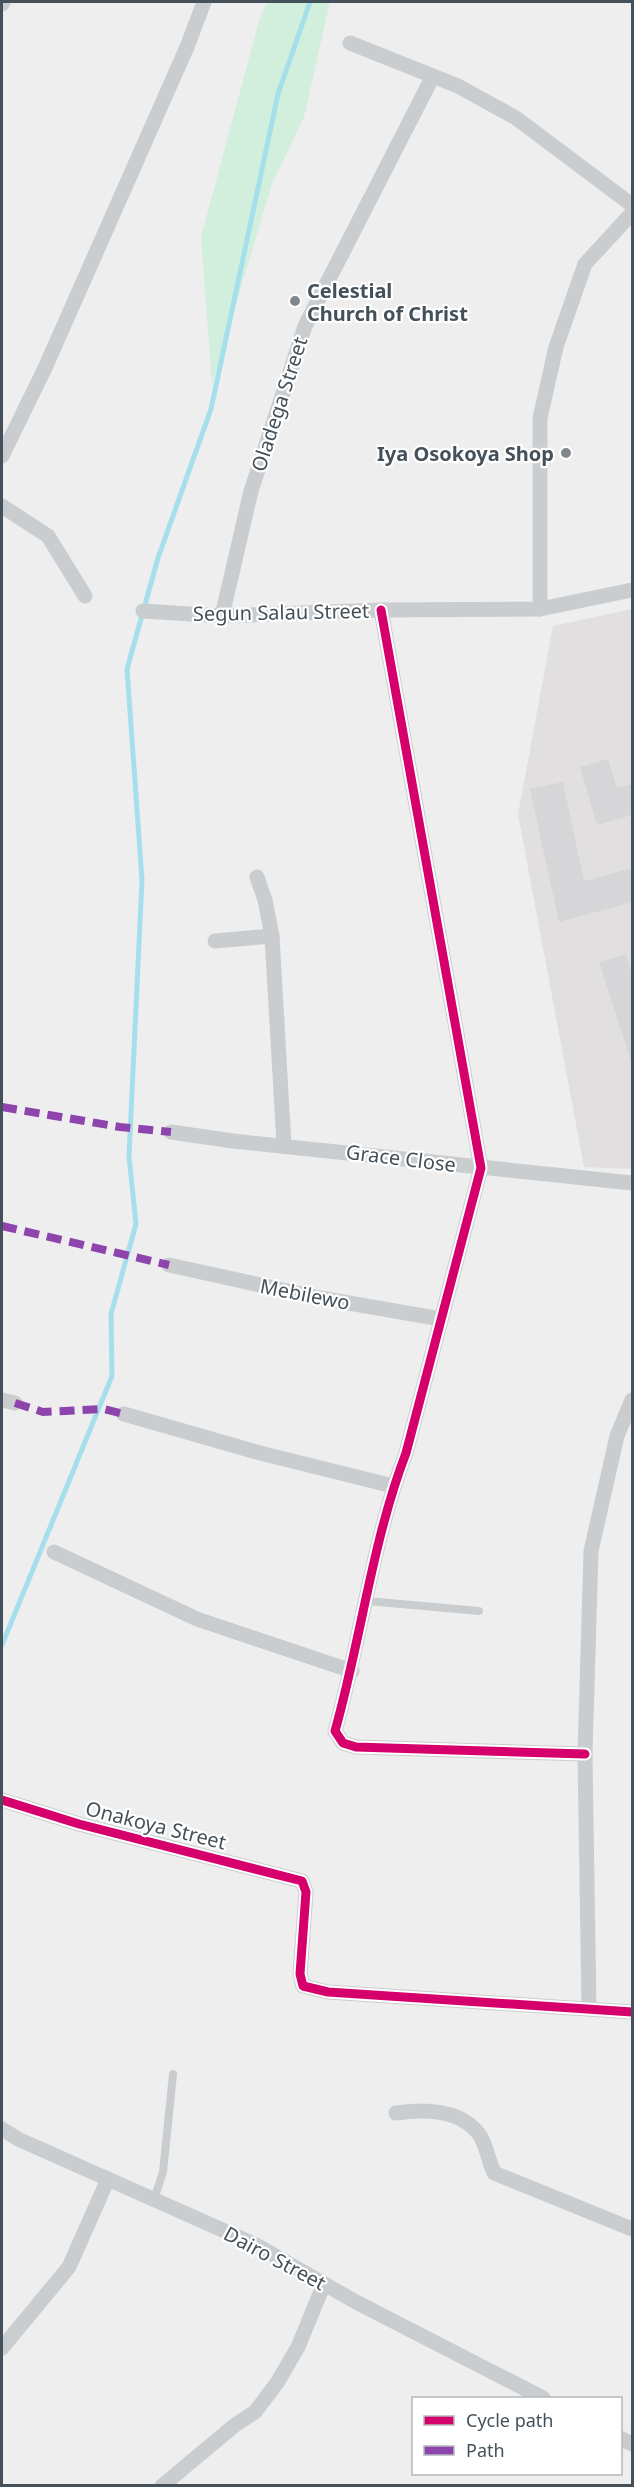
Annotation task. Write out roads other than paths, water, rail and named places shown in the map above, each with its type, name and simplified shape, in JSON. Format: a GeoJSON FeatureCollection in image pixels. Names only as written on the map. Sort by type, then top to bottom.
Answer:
{"type":"FeatureCollection","features":[{"type":"Feature","properties":{"kind":"street"},"geometry":{"type":"LineString","coordinates":[[2,456],[59,336],[187,47],[204,2]]}},
{"type":"Feature","properties":{"kind":"street"},"geometry":{"type":"LineString","coordinates":[[350,43],[458,86],[516,118],[633,205]]}},
{"type":"Feature","properties":{"kind":"street","name":"Oladega Street"},"geometry":{"type":"LineString","coordinates":[[222,616],[250,491],[305,326],[433,76]]}},
{"type":"Feature","properties":{"kind":"street"},"geometry":{"type":"LineString","coordinates":[[540,609],[540,418],[556,347],[585,264],[633,213]]}},
{"type":"Feature","properties":{"kind":"street"},"geometry":{"type":"LineString","coordinates":[[2,506],[48,536],[85,596]]}},
{"type":"Feature","properties":{"kind":"street","name":"Segun Salau Street"},"geometry":{"type":"LineString","coordinates":[[143,611],[222,616],[381,610],[540,609],[633,590]]}},
{"type":"Feature","properties":{"kind":"street"},"geometry":{"type":"LineString","coordinates":[[381,610],[481,1168],[406,1453],[393,1486],[352,1671],[335,1731],[343,1743],[356,1747],[585,1754]]}},
{"type":"Feature","properties":{"kind":"street"},"geometry":{"type":"LineString","coordinates":[[256,877],[265,900],[272,936],[284,1145]]}},
{"type":"Feature","properties":{"kind":"street"},"geometry":{"type":"LineString","coordinates":[[215,941],[272,936]]}},
{"type":"Feature","properties":{"kind":"street","name":"Grace Close"},"geometry":{"type":"LineString","coordinates":[[171,1132],[232,1141],[633,1183]]}},
{"type":"Feature","properties":{"kind":"street","name":"Mebilewo"},"geometry":{"type":"LineString","coordinates":[[170,1265],[320,1298],[441,1319]]}},
{"type":"Feature","properties":{"kind":"street"},"geometry":{"type":"LineString","coordinates":[[633,1400],[617,1436],[591,1551],[585,1754],[589,2007],[633,2012]]}},
{"type":"Feature","properties":{"kind":"street"},"geometry":{"type":"LineString","coordinates":[[124,1414],[260,1453],[393,1486]]}},
{"type":"Feature","properties":{"kind":"street"},"geometry":{"type":"LineString","coordinates":[[54,1552],[196,1619],[352,1671]]}},
{"type":"Feature","properties":{"kind":"street","name":"Onakoya Street"},"geometry":{"type":"LineString","coordinates":[[2,1800],[79,1824],[302,1881],[306,1892],[300,1974],[303,1986],[328,1992],[589,2007]]}},
{"type":"Feature","properties":{"kind":"street"},"geometry":{"type":"LineString","coordinates":[[396,2113],[423,2109],[459,2118],[479,2134],[494,2174],[633,2229]]}},
{"type":"Feature","properties":{"kind":"street","name":"Dairo Street"},"geometry":{"type":"LineString","coordinates":[[2,2129],[108,2180],[256,2245],[324,2284],[541,2397]]}},
{"type":"Feature","properties":{"kind":"street"},"geometry":{"type":"LineString","coordinates":[[2,2348],[69,2267],[108,2180]]}},
{"type":"Feature","properties":{"kind":"street"},"geometry":{"type":"LineString","coordinates":[[162,2486],[235,2425],[255,2412],[277,2383],[298,2347],[324,2284]]}},
{"type":"Feature","properties":{"kind":"lane"},"geometry":{"type":"LineString","coordinates":[[367,1602],[479,1611]]}},
{"type":"Feature","properties":{"kind":"lane"},"geometry":{"type":"LineString","coordinates":[[154,2199],[163,2172],[173,2074]]}},
{"type":"Feature","properties":{"kind":"waterway"},"geometry":{"type":"LineString","coordinates":[[2,1645],[112,1376],[111,1314],[136,1224],[129,1156],[142,880],[127,669],[158,558],[211,409],[278,94],[310,2]]}},
{"type":"Feature","properties":{"kind":"place","name":"Celestial Church of Christ"},"geometry":{"type":"Point","coordinates":[295,301]}},
{"type":"Feature","properties":{"kind":"place","name":"Iya Osokoya Shop"},"geometry":{"type":"Point","coordinates":[566,453]}}]}
